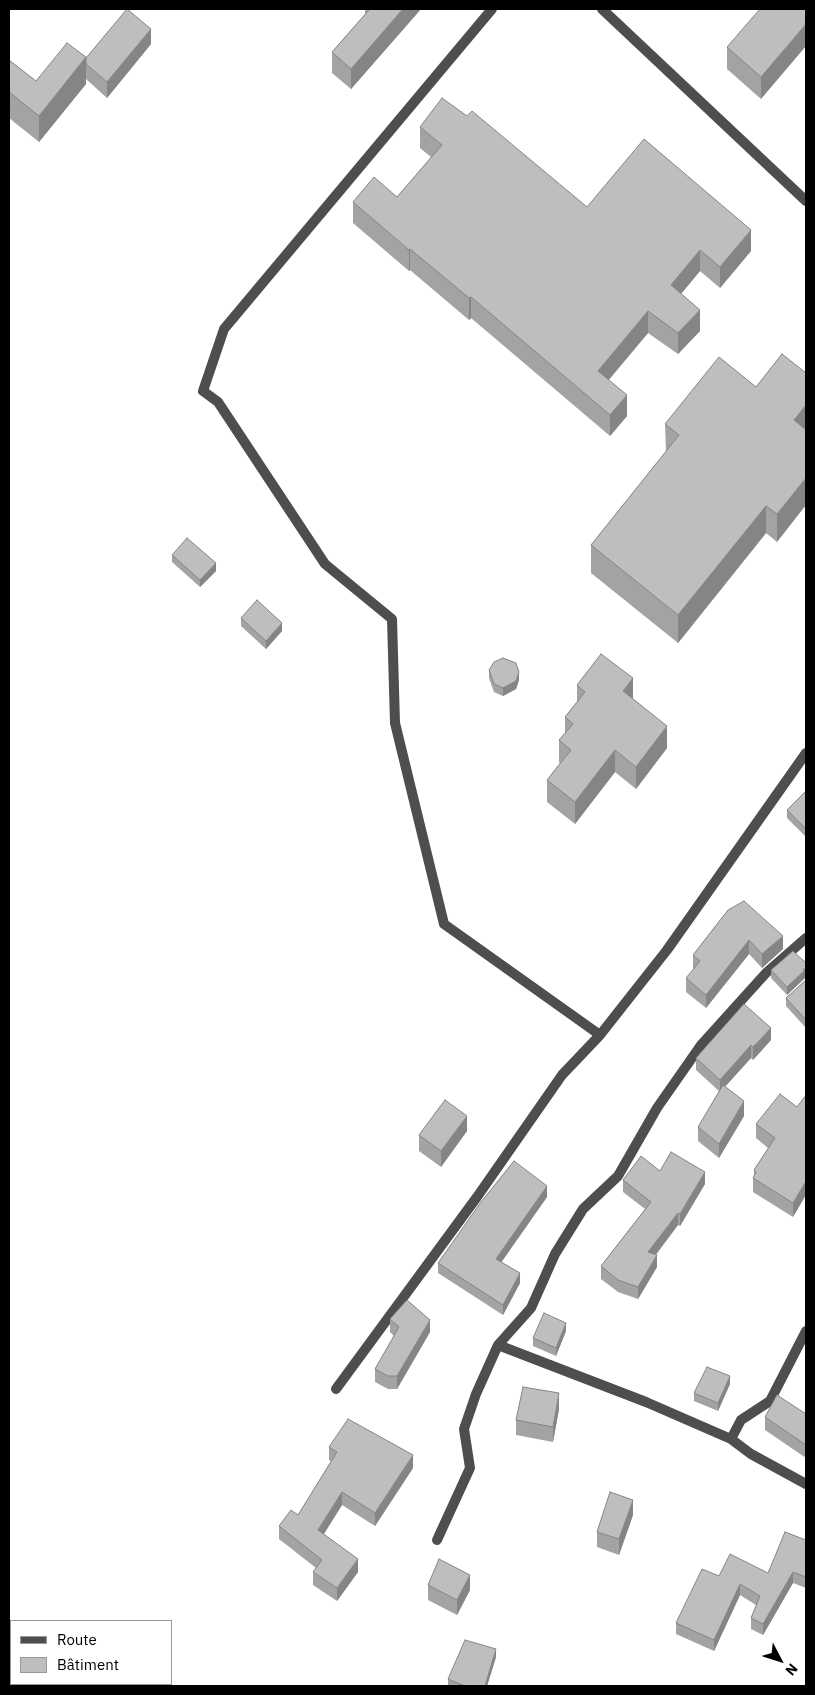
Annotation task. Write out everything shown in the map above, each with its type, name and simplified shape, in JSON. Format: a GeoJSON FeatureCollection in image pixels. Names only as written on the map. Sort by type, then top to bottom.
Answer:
{"type":"FeatureCollection","features":[{"type":"Feature","properties":{"kind":"street"},"geometry":{"type":"LineString","coordinates":[[492,9],[224,329],[203,392],[218,402],[325,564],[392,619],[395,723],[444,924],[600,1035]]}},
{"type":"Feature","properties":{"kind":"street"},"geometry":{"type":"LineString","coordinates":[[602,9],[806,201]]}},
{"type":"Feature","properties":{"kind":"street"},"geometry":{"type":"LineString","coordinates":[[336,1390],[477,1197],[562,1075],[600,1035],[667,950],[723,868],[806,753]]}},
{"type":"Feature","properties":{"kind":"street"},"geometry":{"type":"LineString","coordinates":[[437,1540],[470,1468],[464,1429],[476,1394],[498,1345],[531,1308],[555,1254],[583,1208],[618,1176],[657,1108],[701,1045],[766,973],[806,938]]}},
{"type":"Feature","properties":{"kind":"street"},"geometry":{"type":"LineString","coordinates":[[731,1439],[741,1420],[770,1401],[806,1331]]}},
{"type":"Feature","properties":{"kind":"street"},"geometry":{"type":"LineString","coordinates":[[498,1345],[646,1402],[731,1439],[751,1454],[806,1484]]}},
{"type":"Feature","properties":{"kind":"building"},"geometry":{"type":"Polygon","coordinates":[[[127,9],[151,29],[107,82],[86,64],[86,58],[127,9]]]}},
{"type":"Feature","properties":{"kind":"building"},"geometry":{"type":"Polygon","coordinates":[[[367,9],[403,9],[351,69],[332,52],[369,10],[367,9]]]}},
{"type":"Feature","properties":{"kind":"building"},"geometry":{"type":"Polygon","coordinates":[[[760,9],[806,9],[806,24],[761,77],[727,47],[760,9]]]}},
{"type":"Feature","properties":{"kind":"building"},"geometry":{"type":"Polygon","coordinates":[[[67,43],[86,57],[39,116],[9,92],[9,60],[36,81],[67,43]]]}},
{"type":"Feature","properties":{"kind":"building"},"geometry":{"type":"Polygon","coordinates":[[[442,98],[467,116],[472,111],[587,207],[644,139],[751,230],[720,267],[700,250],[671,285],[700,310],[678,333],[648,311],[598,371],[627,395],[610,415],[471,297],[469,298],[409,250],[353,202],[374,177],[397,197],[442,145],[420,127],[442,98]]]}},
{"type":"Feature","properties":{"kind":"building"},"geometry":{"type":"Polygon","coordinates":[[[782,354],[806,373],[806,405],[794,420],[806,430],[806,478],[777,514],[766,506],[678,615],[591,545],[679,435],[665,424],[719,357],[756,387],[782,354]]]}},
{"type":"Feature","properties":{"kind":"building"},"geometry":{"type":"Polygon","coordinates":[[[187,538],[216,563],[200,580],[172,555],[187,538]]]}},
{"type":"Feature","properties":{"kind":"building"},"geometry":{"type":"Polygon","coordinates":[[[257,600],[282,623],[266,641],[241,618],[257,600]]]}},
{"type":"Feature","properties":{"kind":"building"},"geometry":{"type":"Polygon","coordinates":[[[601,654],[633,678],[623,691],[667,726],[636,767],[615,750],[575,802],[547,780],[571,750],[559,740],[573,724],[565,717],[585,692],[577,685],[601,654]]]}},
{"type":"Feature","properties":{"kind":"building"},"geometry":{"type":"Polygon","coordinates":[[[503,658],[516,663],[519,672],[516,681],[503,688],[494,684],[489,670],[494,662],[503,658]]]}},
{"type":"Feature","properties":{"kind":"building"},"geometry":{"type":"Polygon","coordinates":[[[806,791],[806,829],[787,810],[806,791]]]}},
{"type":"Feature","properties":{"kind":"building"},"geometry":{"type":"Polygon","coordinates":[[[744,901],[783,936],[762,954],[749,940],[706,995],[686,978],[700,961],[693,955],[728,910],[744,901]]]}},
{"type":"Feature","properties":{"kind":"building"},"geometry":{"type":"Polygon","coordinates":[[[793,951],[806,963],[806,970],[803,969],[805,970],[787,987],[771,970],[793,951]]]}},
{"type":"Feature","properties":{"kind":"building"},"geometry":{"type":"Polygon","coordinates":[[[806,980],[806,1020],[786,998],[806,980]]]}},
{"type":"Feature","properties":{"kind":"building"},"geometry":{"type":"Polygon","coordinates":[[[744,1004],[771,1028],[753,1047],[751,1045],[720,1080],[696,1058],[744,1004]]]}},
{"type":"Feature","properties":{"kind":"building"},"geometry":{"type":"Polygon","coordinates":[[[723,1085],[744,1101],[719,1144],[698,1127],[723,1085]]]}},
{"type":"Feature","properties":{"kind":"building"},"geometry":{"type":"Polygon","coordinates":[[[780,1094],[797,1107],[806,1095],[806,1181],[793,1203],[753,1178],[756,1172],[754,1170],[775,1138],[756,1124],[780,1094]]]}},
{"type":"Feature","properties":{"kind":"building"},"geometry":{"type":"Polygon","coordinates":[[[445,1100],[467,1116],[441,1151],[419,1135],[445,1100]]]}},
{"type":"Feature","properties":{"kind":"building"},"geometry":{"type":"Polygon","coordinates":[[[671,1152],[705,1172],[680,1214],[678,1213],[648,1252],[657,1255],[638,1287],[618,1280],[601,1266],[651,1202],[623,1180],[641,1156],[660,1171],[671,1152]]]}},
{"type":"Feature","properties":{"kind":"building"},"geometry":{"type":"Polygon","coordinates":[[[514,1161],[547,1186],[496,1259],[520,1273],[503,1305],[438,1263],[481,1202],[514,1161]]]}},
{"type":"Feature","properties":{"kind":"building"},"geometry":{"type":"Polygon","coordinates":[[[407,1300],[430,1320],[397,1376],[388,1376],[375,1369],[399,1327],[390,1319],[407,1300]]]}},
{"type":"Feature","properties":{"kind":"building"},"geometry":{"type":"Polygon","coordinates":[[[544,1313],[566,1323],[556,1348],[533,1338],[544,1313]]]}},
{"type":"Feature","properties":{"kind":"building"},"geometry":{"type":"Polygon","coordinates":[[[707,1367],[730,1376],[718,1403],[694,1393],[707,1367]]]}},
{"type":"Feature","properties":{"kind":"building"},"geometry":{"type":"Polygon","coordinates":[[[523,1387],[559,1393],[553,1427],[516,1420],[523,1387]]]}},
{"type":"Feature","properties":{"kind":"building"},"geometry":{"type":"Polygon","coordinates":[[[777,1395],[806,1414],[806,1445],[765,1417],[777,1395]]]}},
{"type":"Feature","properties":{"kind":"building"},"geometry":{"type":"Polygon","coordinates":[[[348,1419],[413,1455],[375,1513],[342,1492],[318,1530],[358,1559],[337,1588],[313,1572],[322,1560],[279,1526],[291,1510],[298,1515],[337,1452],[329,1447],[348,1419]]]}},
{"type":"Feature","properties":{"kind":"building"},"geometry":{"type":"Polygon","coordinates":[[[610,1492],[633,1500],[619,1539],[597,1532],[610,1492]]]}},
{"type":"Feature","properties":{"kind":"building"},"geometry":{"type":"Polygon","coordinates":[[[785,1532],[806,1540],[806,1577],[793,1572],[763,1624],[751,1618],[760,1596],[740,1584],[714,1640],[676,1623],[702,1569],[719,1576],[730,1554],[768,1573],[785,1532]]]}},
{"type":"Feature","properties":{"kind":"building"},"geometry":{"type":"Polygon","coordinates":[[[439,1559],[470,1575],[457,1600],[428,1585],[439,1559]]]}},
{"type":"Feature","properties":{"kind":"building"},"geometry":{"type":"Polygon","coordinates":[[[465,1640],[496,1649],[485,1686],[465,1686],[448,1679],[465,1640]]]}},
{"type":"Feature","properties":{"kind":"building"},"geometry":{"type":"Polygon","coordinates":[[[82,1685],[119,1685],[118,1686],[82,1685]]]}}]}
